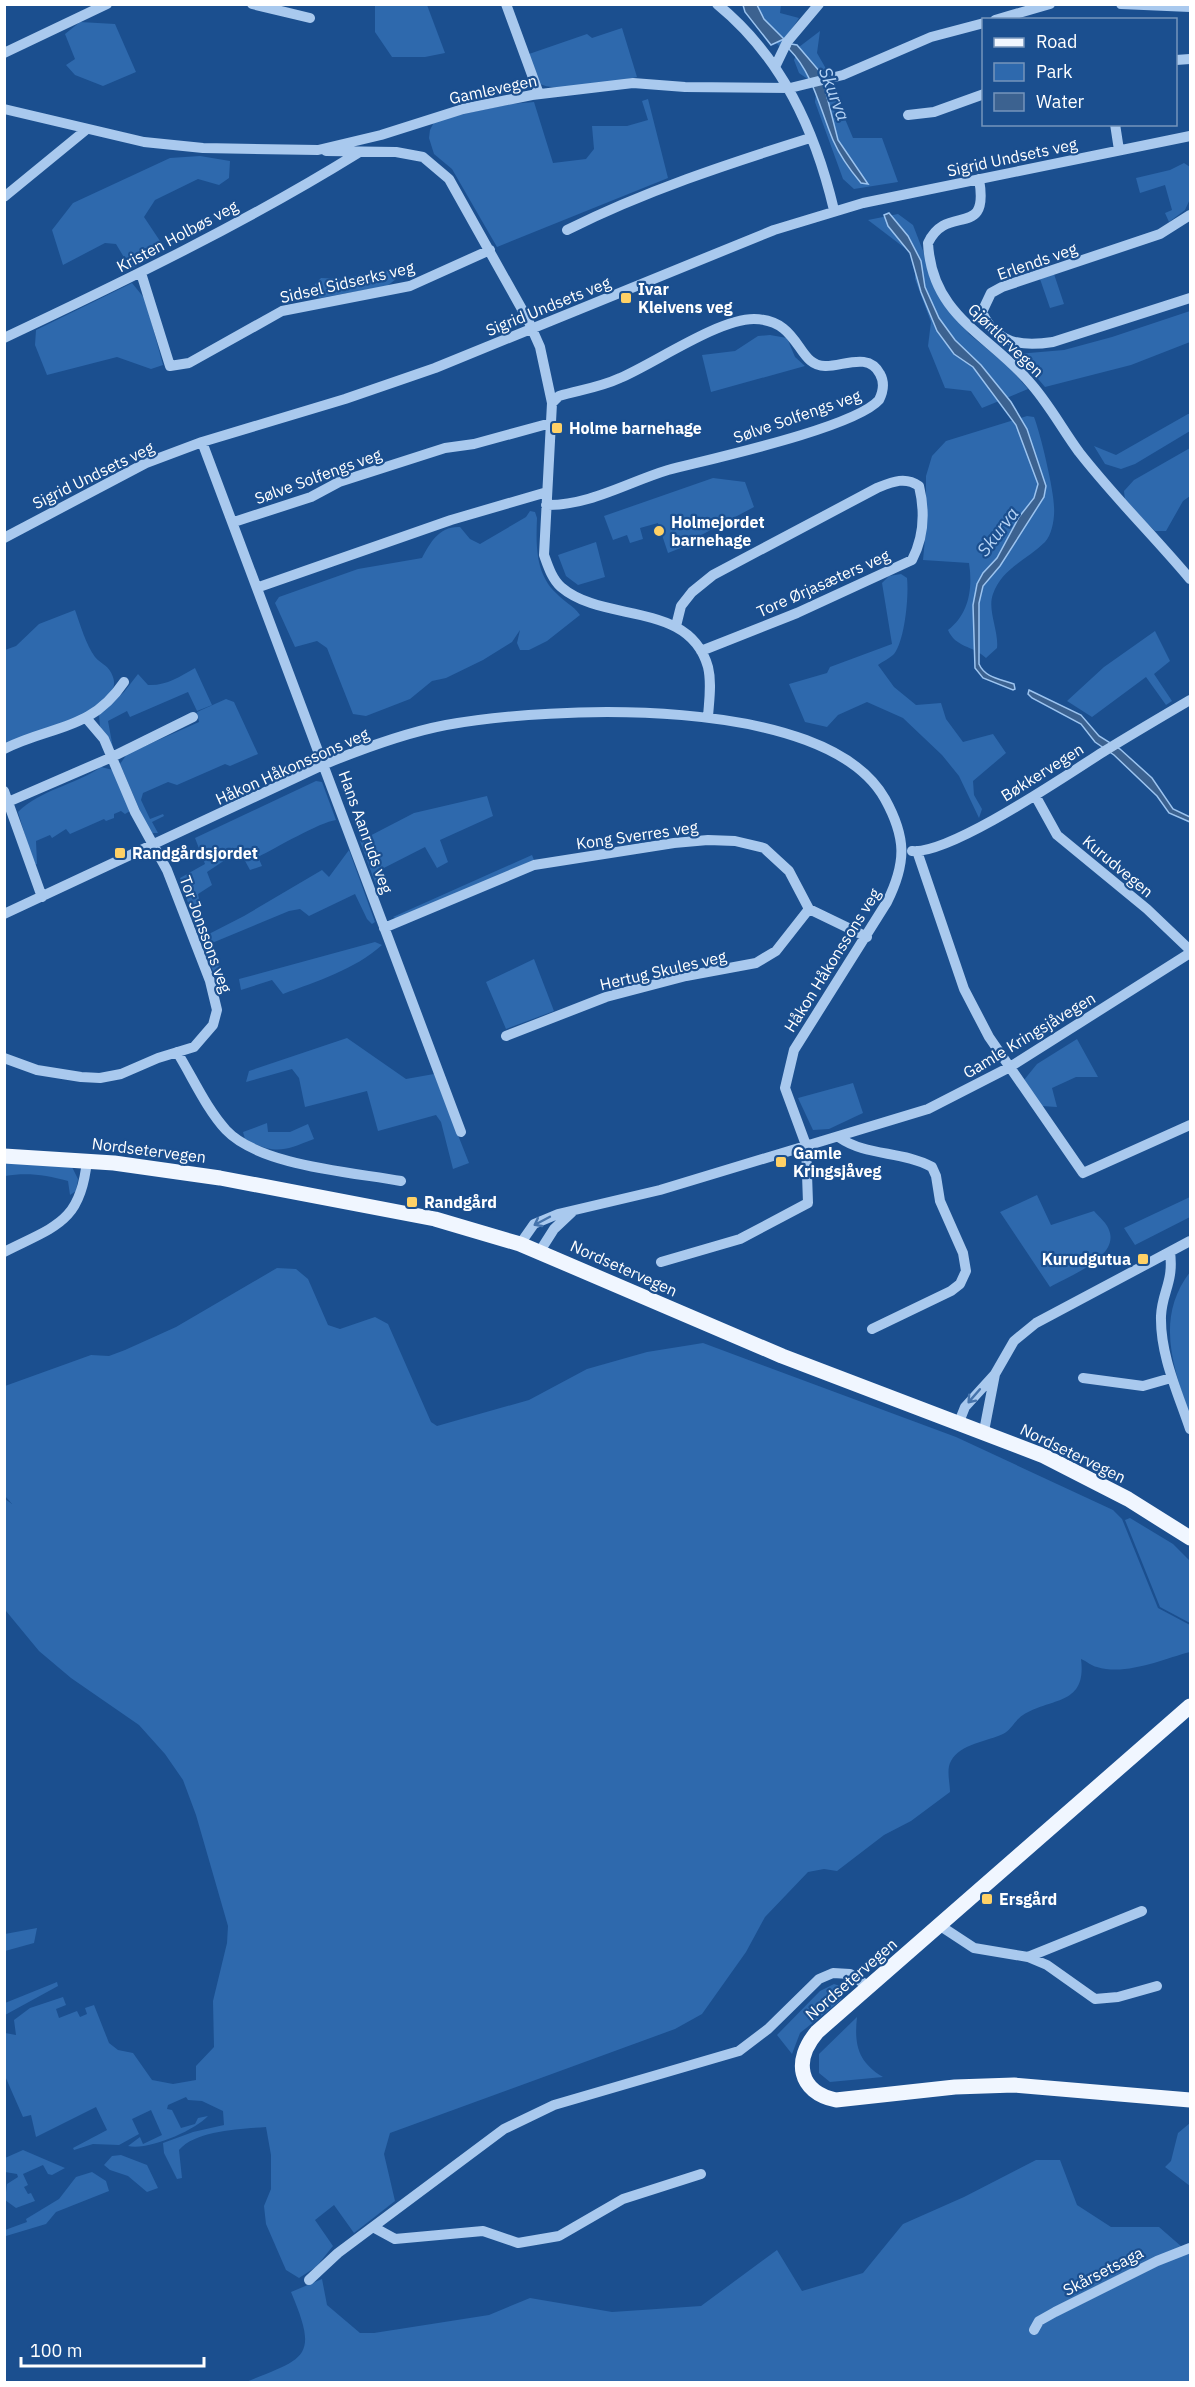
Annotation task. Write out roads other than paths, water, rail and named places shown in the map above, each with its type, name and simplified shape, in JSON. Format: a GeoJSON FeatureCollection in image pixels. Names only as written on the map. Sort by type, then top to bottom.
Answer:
{"type":"FeatureCollection","features":[{"type":"Feature","properties":{"kind":"main road","name":"Nordsetervegen"},"geometry":{"type":"LineString","coordinates":[[4,1156],[87,1160],[220,1178],[345,1200],[435,1219],[520,1244],[782,1356],[984,1431],[1089,1478],[1191,1538]]}},
{"type":"Feature","properties":{"kind":"main road","name":"Nordsetervegen"},"geometry":{"type":"LineString","coordinates":[[1191,1706],[817,2032],[804,2051],[802,2065],[804,2078],[811,2088],[825,2097],[854,2099],[955,2087],[1014,2085],[1191,2100]]}},
{"type":"Feature","properties":{"kind":"street"},"geometry":{"type":"LineString","coordinates":[[4,53],[107,4]]}},
{"type":"Feature","properties":{"kind":"street"},"geometry":{"type":"LineString","coordinates":[[252,4],[310,18]]}},
{"type":"Feature","properties":{"kind":"street"},"geometry":{"type":"LineString","coordinates":[[506,4],[539,94]]}},
{"type":"Feature","properties":{"kind":"street"},"geometry":{"type":"LineString","coordinates":[[717,4],[747,31],[790,88],[810,138],[834,210]]}},
{"type":"Feature","properties":{"kind":"street"},"geometry":{"type":"LineString","coordinates":[[776,67],[787,42],[819,4]]}},
{"type":"Feature","properties":{"kind":"street"},"geometry":{"type":"LineString","coordinates":[[1002,18],[1050,4]]}},
{"type":"Feature","properties":{"kind":"street"},"geometry":{"type":"LineString","coordinates":[[1121,4],[1191,7]]}},
{"type":"Feature","properties":{"kind":"street","name":"Gamlevegen"},"geometry":{"type":"LineString","coordinates":[[4,109],[144,142],[203,148],[318,150],[381,135],[463,109],[539,94],[633,83],[685,87],[790,88],[843,75],[931,37],[982,24]]}},
{"type":"Feature","properties":{"kind":"street"},"geometry":{"type":"LineString","coordinates":[[908,115],[934,112],[982,95]]}},
{"type":"Feature","properties":{"kind":"street"},"geometry":{"type":"LineString","coordinates":[[1114,126],[1119,150]]}},
{"type":"Feature","properties":{"kind":"street"},"geometry":{"type":"LineString","coordinates":[[4,198],[87,129]]}},
{"type":"Feature","properties":{"kind":"street","name":"Sigrid Undsets veg"},"geometry":{"type":"LineString","coordinates":[[4,538],[101,484],[146,463],[202,442],[345,399],[435,368],[713,254],[834,210],[979,178],[1190,136]]}},
{"type":"Feature","properties":{"kind":"street"},"geometry":{"type":"LineString","coordinates":[[567,230],[637,197],[718,167],[810,138]]}},
{"type":"Feature","properties":{"kind":"street"},"geometry":{"type":"LineString","coordinates":[[318,150],[359,153],[396,152],[423,157],[449,179],[490,250],[540,347],[552,403],[544,555],[560,586],[585,601],[660,619],[675,626],[701,651],[710,678],[708,717]]}},
{"type":"Feature","properties":{"kind":"street","name":"Kristen Holbøs veg"},"geometry":{"type":"LineString","coordinates":[[4,338],[141,273],[312,182],[359,153]]}},
{"type":"Feature","properties":{"kind":"street","name":"Gjørtlervegen"},"geometry":{"type":"LineString","coordinates":[[979,178],[982,200],[980,209],[974,215],[936,229],[928,243],[935,279],[960,320],[1010,361],[1031,384],[1079,451],[1132,516],[1191,579]]}},
{"type":"Feature","properties":{"kind":"street","name":"Erlends veg"},"geometry":{"type":"LineString","coordinates":[[1191,215],[1160,234],[1002,287],[991,293],[982,312],[987,324],[1008,342],[1037,344],[1053,342],[1191,298]]}},
{"type":"Feature","properties":{"kind":"street","name":"Sidsel Sidserks veg"},"geometry":{"type":"LineString","coordinates":[[141,273],[170,366],[178,366],[189,363],[282,311],[410,286],[490,250]]}},
{"type":"Feature","properties":{"kind":"street","name":"Sølve Solfengs veg"},"geometry":{"type":"LineString","coordinates":[[546,505],[560,506],[580,502],[639,479],[761,446],[859,414],[879,400],[883,384],[881,375],[872,364],[851,362],[824,366],[817,364],[805,356],[794,336],[786,329],[772,322],[755,319],[742,320],[710,333],[620,379],[559,396],[552,403]]}},
{"type":"Feature","properties":{"kind":"street","name":"Sølve Solfengs veg"},"geometry":{"type":"LineString","coordinates":[[234,522],[311,497],[339,482],[445,448],[474,444],[551,423]]}},
{"type":"Feature","properties":{"kind":"street","name":"Hans Aanruds veg"},"geometry":{"type":"LineString","coordinates":[[202,442],[259,587],[461,1132]]}},
{"type":"Feature","properties":{"kind":"street","name":"Tore Ørjasæters veg"},"geometry":{"type":"LineString","coordinates":[[675,626],[681,606],[692,592],[713,575],[877,488],[904,480],[911,480],[919,486],[923,501],[923,523],[918,548],[912,560],[812,606],[701,651]]}},
{"type":"Feature","properties":{"kind":"street"},"geometry":{"type":"LineString","coordinates":[[259,587],[451,520],[547,492]]}},
{"type":"Feature","properties":{"kind":"street"},"geometry":{"type":"LineString","coordinates":[[4,749],[87,719],[105,706],[124,682]]}},
{"type":"Feature","properties":{"kind":"street","name":"Bøkkervegen"},"geometry":{"type":"LineString","coordinates":[[903,849],[917,851],[956,837],[1036,797],[1110,748],[1191,700]]}},
{"type":"Feature","properties":{"kind":"street","name":"Håkon Håkonssons veg"},"geometry":{"type":"LineString","coordinates":[[4,914],[325,764],[362,748],[412,733],[456,724],[541,715],[618,712],[708,717],[800,738],[845,759],[880,789],[896,818],[903,849],[893,889],[867,937],[794,1050],[788,1066],[785,1088],[806,1145]]}},
{"type":"Feature","properties":{"kind":"street"},"geometry":{"type":"LineString","coordinates":[[8,802],[112,757],[193,717]]}},
{"type":"Feature","properties":{"kind":"street","name":"Tor Jonssons veg"},"geometry":{"type":"LineString","coordinates":[[4,1059],[37,1070],[100,1078],[121,1074],[194,1047],[205,1038],[213,1025],[217,1010],[210,981],[167,870],[135,812],[112,757],[95,725],[87,719]]}},
{"type":"Feature","properties":{"kind":"street"},"geometry":{"type":"LineString","coordinates":[[4,791],[42,897]]}},
{"type":"Feature","properties":{"kind":"street","name":"Kurudvegen"},"geometry":{"type":"LineString","coordinates":[[1036,797],[1057,835],[1147,909],[1191,952]]}},
{"type":"Feature","properties":{"kind":"street","name":"Kong Sverres veg"},"geometry":{"type":"LineString","coordinates":[[384,928],[534,865],[674,843],[708,840],[735,841],[764,848],[789,871],[809,909]]}},
{"type":"Feature","properties":{"kind":"street"},"geometry":{"type":"LineString","coordinates":[[917,851],[964,989],[989,1037],[1083,1173],[1191,1125]]}},
{"type":"Feature","properties":{"kind":"street"},"geometry":{"type":"LineString","coordinates":[[809,909],[867,937]]}},
{"type":"Feature","properties":{"kind":"street","name":"Hertug Skules veg"},"geometry":{"type":"LineString","coordinates":[[506,1035],[606,997],[686,976],[756,963],[776,951],[809,909]]}},
{"type":"Feature","properties":{"kind":"street","name":"Gamle Kringsjåvegen"},"geometry":{"type":"LineString","coordinates":[[520,1244],[534,1224],[558,1214],[660,1190],[806,1145],[840,1138],[928,1109],[1010,1067],[1191,952]]}},
{"type":"Feature","properties":{"kind":"street"},"geometry":{"type":"LineString","coordinates":[[177,1052],[214,1114],[227,1130],[249,1148],[296,1161],[401,1181]]}},
{"type":"Feature","properties":{"kind":"street"},"geometry":{"type":"LineString","coordinates":[[840,1138],[851,1146],[916,1158],[932,1167],[944,1212],[963,1253],[966,1271],[960,1284],[951,1291],[872,1329]]}},
{"type":"Feature","properties":{"kind":"street"},"geometry":{"type":"LineString","coordinates":[[661,1262],[750,1235],[808,1203],[806,1145]]}},
{"type":"Feature","properties":{"kind":"street"},"geometry":{"type":"LineString","coordinates":[[4,1252],[65,1219],[82,1194],[87,1160]]}},
{"type":"Feature","properties":{"kind":"street"},"geometry":{"type":"LineString","coordinates":[[540,1251],[554,1229],[572,1212]]}},
{"type":"Feature","properties":{"kind":"street"},"geometry":{"type":"LineString","coordinates":[[959,1422],[965,1407],[995,1374],[1014,1341],[1036,1323],[1191,1241]]}},
{"type":"Feature","properties":{"kind":"street"},"geometry":{"type":"LineString","coordinates":[[1170,1252],[1171,1276],[1161,1315],[1171,1378],[1191,1430]]}},
{"type":"Feature","properties":{"kind":"street"},"geometry":{"type":"LineString","coordinates":[[984,1431],[995,1374]]}},
{"type":"Feature","properties":{"kind":"street"},"geometry":{"type":"LineString","coordinates":[[1083,1378],[1143,1386],[1171,1378]]}},
{"type":"Feature","properties":{"kind":"street"},"geometry":{"type":"LineString","coordinates":[[1028,1957],[1142,1911]]}},
{"type":"Feature","properties":{"kind":"street"},"geometry":{"type":"LineString","coordinates":[[939,1925],[974,1948],[1028,1957],[1062,1973],[1095,1999],[1118,1997],[1156,1986]]}},
{"type":"Feature","properties":{"kind":"street"},"geometry":{"type":"LineString","coordinates":[[309,2280],[491,2136],[526,2117],[554,2104],[739,2051],[768,2029],[819,1979],[833,1973],[850,1974],[869,1988]]}},
{"type":"Feature","properties":{"kind":"street"},"geometry":{"type":"LineString","coordinates":[[373,2228],[395,2239],[483,2231],[518,2242],[559,2236],[622,2199],[701,2174]]}},
{"type":"Feature","properties":{"kind":"street","name":"Skårsetsaga"},"geometry":{"type":"LineString","coordinates":[[1034,2330],[1039,2321],[1054,2312],[1157,2261],[1191,2248]]}},
{"type":"Feature","properties":{"kind":"water"},"geometry":{"type":"Polygon","coordinates":[[[743,5],[757,5],[764,19],[784,39],[771,45],[745,12],[743,5]]]}},
{"type":"Feature","properties":{"kind":"water"},"geometry":{"type":"Polygon","coordinates":[[[791,44],[797,45],[821,73],[838,140],[868,184],[861,183],[839,152],[810,80],[789,49],[791,44]]]}},
{"type":"Feature","properties":{"kind":"water"},"geometry":{"type":"Polygon","coordinates":[[[889,213],[908,236],[921,261],[925,287],[939,318],[955,340],[981,365],[1011,402],[1027,429],[1046,486],[1044,497],[1000,566],[983,586],[979,603],[979,664],[989,675],[1014,684],[1015,689],[1013,690],[983,678],[975,668],[973,605],[977,584],[983,573],[997,558],[1019,517],[1034,498],[1038,484],[1016,425],[973,367],[954,354],[937,331],[921,292],[910,253],[888,226],[884,215],[889,213]]]}},
{"type":"Feature","properties":{"kind":"water"},"geometry":{"type":"Polygon","coordinates":[[[1029,690],[1081,715],[1099,736],[1120,749],[1152,778],[1173,809],[1190,817],[1190,822],[1169,813],[1157,796],[1114,755],[1095,742],[1081,724],[1032,698],[1028,694],[1029,690]]]}},
{"type":"Feature","properties":{"kind":"place","name":"Ivar Kleivens veg"},"geometry":{"type":"Point","coordinates":[626,298]}},
{"type":"Feature","properties":{"kind":"place","name":"Holme barnehage"},"geometry":{"type":"Point","coordinates":[557,428]}},
{"type":"Feature","properties":{"kind":"place","name":"Holmejordet barnehage"},"geometry":{"type":"Point","coordinates":[659,531]}},
{"type":"Feature","properties":{"kind":"place","name":"Randgårdsjordet"},"geometry":{"type":"Point","coordinates":[120,853]}},
{"type":"Feature","properties":{"kind":"place","name":"Gamle Kringsjåveg"},"geometry":{"type":"Point","coordinates":[781,1162]}},
{"type":"Feature","properties":{"kind":"place","name":"Randgård"},"geometry":{"type":"Point","coordinates":[412,1202]}},
{"type":"Feature","properties":{"kind":"place","name":"Kurudgutua"},"geometry":{"type":"Point","coordinates":[1143,1259]}},
{"type":"Feature","properties":{"kind":"place","name":"Ersgård"},"geometry":{"type":"Point","coordinates":[987,1899]}},
{"type":"Feature","properties":{"kind":"water label","name":"Skurva"},"geometry":{"type":"Point","coordinates":[834,94]}},
{"type":"Feature","properties":{"kind":"water label","name":"Skurva"},"geometry":{"type":"Point","coordinates":[998,532]}}]}
